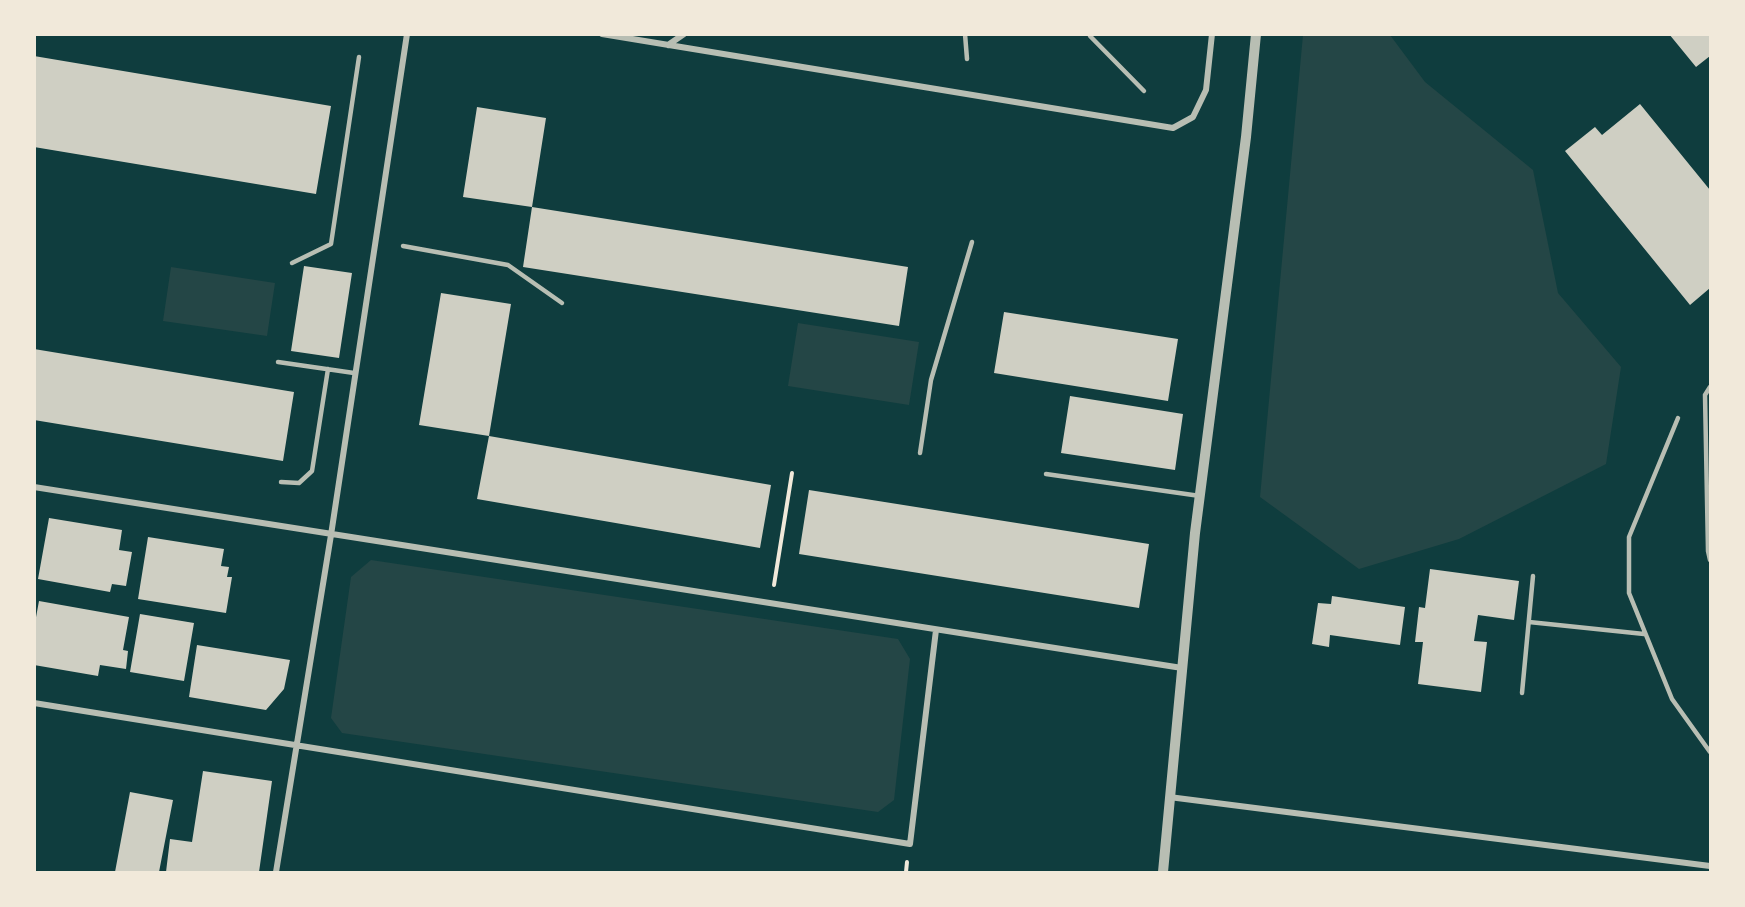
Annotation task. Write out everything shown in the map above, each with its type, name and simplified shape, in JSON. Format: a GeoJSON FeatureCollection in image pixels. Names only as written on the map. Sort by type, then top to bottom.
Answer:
{"type":"FeatureCollection","features":[{"type":"Feature","properties":{"kind":"street"},"geometry":{"type":"LineString","coordinates":[[276,873],[331,535],[407,34]]}},
{"type":"Feature","properties":{"kind":"street"},"geometry":{"type":"LineString","coordinates":[[602,34],[1173,128],[1193,117],[1206,90],[1212,34]]}},
{"type":"Feature","properties":{"kind":"street"},"geometry":{"type":"LineString","coordinates":[[668,45],[684,34]]}},
{"type":"Feature","properties":{"kind":"street"},"geometry":{"type":"LineString","coordinates":[[1163,873],[1200,496],[1246,137],[1256,34]]}},
{"type":"Feature","properties":{"kind":"street"},"geometry":{"type":"LineString","coordinates":[[34,487],[1182,668]]}},
{"type":"Feature","properties":{"kind":"street"},"geometry":{"type":"LineString","coordinates":[[34,703],[910,844],[936,630]]}},
{"type":"Feature","properties":{"kind":"street"},"geometry":{"type":"LineString","coordinates":[[1169,797],[1710,866]]}},
{"type":"Feature","properties":{"kind":"lane"},"geometry":{"type":"LineString","coordinates":[[965,34],[967,59]]}},
{"type":"Feature","properties":{"kind":"lane"},"geometry":{"type":"LineString","coordinates":[[1091,34],[1090,36],[1144,91]]}},
{"type":"Feature","properties":{"kind":"lane"},"geometry":{"type":"LineString","coordinates":[[292,263],[331,244],[359,57]]}},
{"type":"Feature","properties":{"kind":"lane"},"geometry":{"type":"LineString","coordinates":[[920,453],[931,380],[972,242]]}},
{"type":"Feature","properties":{"kind":"lane"},"geometry":{"type":"LineString","coordinates":[[403,246],[508,265],[562,303]]}},
{"type":"Feature","properties":{"kind":"lane"},"geometry":{"type":"LineString","coordinates":[[278,362],[354,373]]}},
{"type":"Feature","properties":{"kind":"lane"},"geometry":{"type":"LineString","coordinates":[[280,482],[299,483],[312,471],[328,369]]}},
{"type":"Feature","properties":{"kind":"lane"},"geometry":{"type":"LineString","coordinates":[[1710,387],[1705,395],[1710,560]]}},
{"type":"Feature","properties":{"kind":"lane"},"geometry":{"type":"LineString","coordinates":[[1678,418],[1629,537],[1629,593],[1672,699],[1710,752]]}},
{"type":"Feature","properties":{"kind":"lane"},"geometry":{"type":"LineString","coordinates":[[1046,474],[1200,496]]}},
{"type":"Feature","properties":{"kind":"lane"},"geometry":{"type":"LineString","coordinates":[[1522,693],[1533,576]]}},
{"type":"Feature","properties":{"kind":"lane"},"geometry":{"type":"LineString","coordinates":[[1529,622],[1644,634]]}},
{"type":"Feature","properties":{"kind":"path"},"geometry":{"type":"LineString","coordinates":[[773,588],[792,474]]}},
{"type":"Feature","properties":{"kind":"shaded area"},"geometry":{"type":"Polygon","coordinates":[[[1303,35],[1390,35],[1425,82],[1533,170],[1558,293],[1621,367],[1606,464],[1459,539],[1359,569],[1260,497],[1303,35]]]}},
{"type":"Feature","properties":{"kind":"shaded area"},"geometry":{"type":"Polygon","coordinates":[[[171,267],[275,283],[267,336],[163,321],[171,267]]]}},
{"type":"Feature","properties":{"kind":"shaded area"},"geometry":{"type":"Polygon","coordinates":[[[798,323],[919,342],[909,405],[788,386],[798,323]]]}},
{"type":"Feature","properties":{"kind":"shaded area"},"geometry":{"type":"Polygon","coordinates":[[[371,560],[898,639],[910,659],[894,800],[878,812],[342,733],[331,718],[351,577],[371,560]]]}},
{"type":"Feature","properties":{"kind":"building"},"geometry":{"type":"Polygon","coordinates":[[[1669,34],[1710,34],[1710,56],[1696,67],[1669,34]]]}},
{"type":"Feature","properties":{"kind":"building"},"geometry":{"type":"Polygon","coordinates":[[[34,56],[331,106],[316,194],[34,147],[34,56]]]}},
{"type":"Feature","properties":{"kind":"building"},"geometry":{"type":"Polygon","coordinates":[[[1640,104],[1710,190],[1710,288],[1690,305],[1565,151],[1595,127],[1602,135],[1640,104]]]}},
{"type":"Feature","properties":{"kind":"building"},"geometry":{"type":"Polygon","coordinates":[[[477,107],[546,118],[532,207],[463,197],[477,107]]]}},
{"type":"Feature","properties":{"kind":"building"},"geometry":{"type":"Polygon","coordinates":[[[532,207],[908,267],[899,326],[523,267],[532,207]]]}},
{"type":"Feature","properties":{"kind":"building"},"geometry":{"type":"Polygon","coordinates":[[[304,266],[352,273],[339,358],[291,351],[304,266]]]}},
{"type":"Feature","properties":{"kind":"building"},"geometry":{"type":"Polygon","coordinates":[[[441,293],[511,304],[489,436],[419,425],[441,293]]]}},
{"type":"Feature","properties":{"kind":"building"},"geometry":{"type":"Polygon","coordinates":[[[1004,312],[1178,339],[1168,401],[994,373],[1004,312]]]}},
{"type":"Feature","properties":{"kind":"building"},"geometry":{"type":"Polygon","coordinates":[[[34,349],[294,392],[283,461],[34,420],[34,349]]]}},
{"type":"Feature","properties":{"kind":"building"},"geometry":{"type":"Polygon","coordinates":[[[1070,396],[1183,414],[1175,470],[1061,453],[1070,396]]]}},
{"type":"Feature","properties":{"kind":"building"},"geometry":{"type":"Polygon","coordinates":[[[489,436],[771,485],[760,548],[477,499],[489,436]]]}},
{"type":"Feature","properties":{"kind":"building"},"geometry":{"type":"Polygon","coordinates":[[[809,490],[1149,544],[1139,608],[799,554],[809,490]]]}},
{"type":"Feature","properties":{"kind":"building"},"geometry":{"type":"Polygon","coordinates":[[[49,518],[122,530],[119,550],[132,552],[126,586],[112,584],[110,592],[38,579],[49,518]]]}},
{"type":"Feature","properties":{"kind":"building"},"geometry":{"type":"Polygon","coordinates":[[[148,537],[224,549],[221,566],[229,567],[227,577],[232,577],[226,613],[138,599],[148,537]]]}},
{"type":"Feature","properties":{"kind":"building"},"geometry":{"type":"Polygon","coordinates":[[[1430,569],[1519,581],[1514,620],[1478,615],[1474,641],[1487,642],[1481,692],[1418,684],[1423,642],[1415,642],[1419,607],[1425,608],[1430,569]]]}},
{"type":"Feature","properties":{"kind":"building"},"geometry":{"type":"Polygon","coordinates":[[[1332,596],[1405,607],[1400,645],[1330,635],[1329,647],[1312,644],[1318,603],[1331,604],[1332,596]]]}},
{"type":"Feature","properties":{"kind":"building"},"geometry":{"type":"Polygon","coordinates":[[[39,601],[129,617],[123,650],[128,651],[126,669],[100,665],[98,676],[34,665],[34,628],[39,601]]]}},
{"type":"Feature","properties":{"kind":"building"},"geometry":{"type":"Polygon","coordinates":[[[140,614],[194,623],[184,681],[130,672],[140,614]]]}},
{"type":"Feature","properties":{"kind":"building"},"geometry":{"type":"Polygon","coordinates":[[[197,645],[290,660],[284,689],[266,710],[189,697],[197,645]]]}},
{"type":"Feature","properties":{"kind":"building"},"geometry":{"type":"Polygon","coordinates":[[[203,771],[272,781],[259,872],[166,872],[170,839],[192,842],[203,771]]]}},
{"type":"Feature","properties":{"kind":"building"},"geometry":{"type":"Polygon","coordinates":[[[130,792],[173,800],[159,872],[115,872],[130,792]]]}}]}
